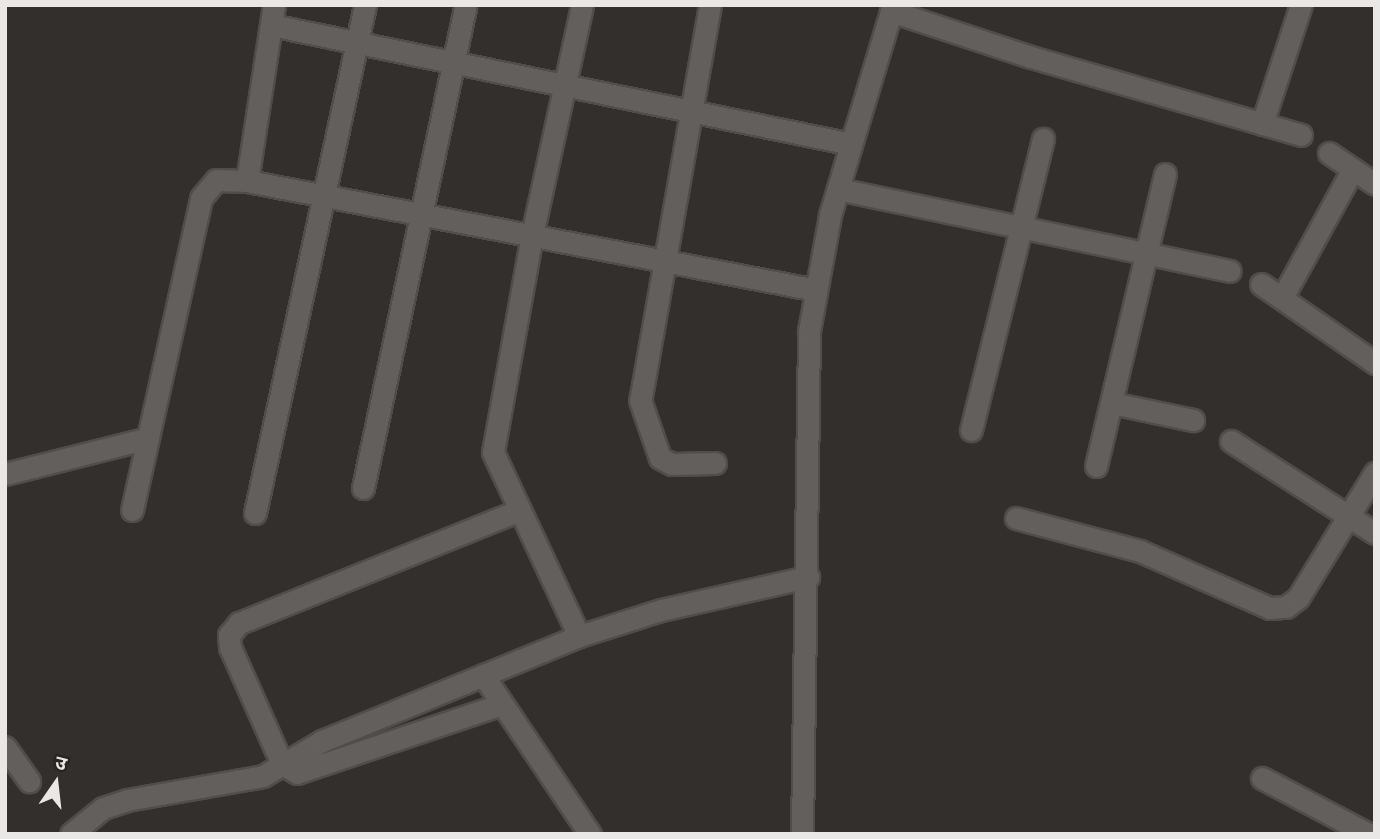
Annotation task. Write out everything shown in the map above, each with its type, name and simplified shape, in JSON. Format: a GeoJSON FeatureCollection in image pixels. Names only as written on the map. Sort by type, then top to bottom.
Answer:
{"type":"FeatureCollection","features":[{"type":"Feature","properties":{"kind":"street"},"geometry":{"type":"LineString","coordinates":[[255,513],[365,5]]}},
{"type":"Feature","properties":{"kind":"street"},"geometry":{"type":"LineString","coordinates":[[363,488],[466,5]]}},
{"type":"Feature","properties":{"kind":"street"},"geometry":{"type":"LineString","coordinates":[[579,636],[500,474],[493,453],[532,235],[582,5]]}},
{"type":"Feature","properties":{"kind":"street"},"geometry":{"type":"LineString","coordinates":[[710,5],[688,111],[640,400],[660,458],[672,464],[715,463]]}},
{"type":"Feature","properties":{"kind":"street"},"geometry":{"type":"LineString","coordinates":[[1262,124],[1301,5]]}},
{"type":"Feature","properties":{"kind":"street"},"geometry":{"type":"LineString","coordinates":[[802,834],[810,454],[806,370],[816,290],[838,189],[892,8],[1031,58],[1301,135]]}},
{"type":"Feature","properties":{"kind":"street"},"geometry":{"type":"LineString","coordinates":[[247,181],[272,15],[357,44],[851,144]]}},
{"type":"Feature","properties":{"kind":"street"},"geometry":{"type":"LineString","coordinates":[[971,430],[1018,226],[1042,139]]}},
{"type":"Feature","properties":{"kind":"street"},"geometry":{"type":"LineString","coordinates":[[1329,153],[1375,184]]}},
{"type":"Feature","properties":{"kind":"street"},"geometry":{"type":"LineString","coordinates":[[1282,298],[1353,169]]}},
{"type":"Feature","properties":{"kind":"street"},"geometry":{"type":"LineString","coordinates":[[1096,466],[1149,254],[1165,174]]}},
{"type":"Feature","properties":{"kind":"street"},"geometry":{"type":"LineString","coordinates":[[132,510],[201,198],[216,180],[247,181],[816,290]]}},
{"type":"Feature","properties":{"kind":"street"},"geometry":{"type":"LineString","coordinates":[[838,189],[1230,271]]}},
{"type":"Feature","properties":{"kind":"street"},"geometry":{"type":"LineString","coordinates":[[1261,284],[1375,363]]}},
{"type":"Feature","properties":{"kind":"street"},"geometry":{"type":"LineString","coordinates":[[1112,403],[1192,420]]}},
{"type":"Feature","properties":{"kind":"street"},"geometry":{"type":"LineString","coordinates":[[5,474],[148,438]]}},
{"type":"Feature","properties":{"kind":"street"},"geometry":{"type":"LineString","coordinates":[[1231,441],[1375,533]]}},
{"type":"Feature","properties":{"kind":"street"},"geometry":{"type":"LineString","coordinates":[[1016,518],[1140,551],[1270,608],[1286,607],[1298,597],[1375,473]]}},
{"type":"Feature","properties":{"kind":"street"},"geometry":{"type":"LineString","coordinates":[[502,704],[306,773],[291,771],[282,764],[230,647],[229,635],[239,622],[518,511]]}},
{"type":"Feature","properties":{"kind":"street"},"geometry":{"type":"LineString","coordinates":[[71,834],[103,808],[127,800],[262,776],[322,741],[579,636],[661,610],[808,577]]}},
{"type":"Feature","properties":{"kind":"street"},"geometry":{"type":"LineString","coordinates":[[483,675],[590,834]]}},
{"type":"Feature","properties":{"kind":"street"},"geometry":{"type":"LineString","coordinates":[[5,747],[29,781]]}},
{"type":"Feature","properties":{"kind":"street"},"geometry":{"type":"LineString","coordinates":[[1262,778],[1368,834]]}}]}
